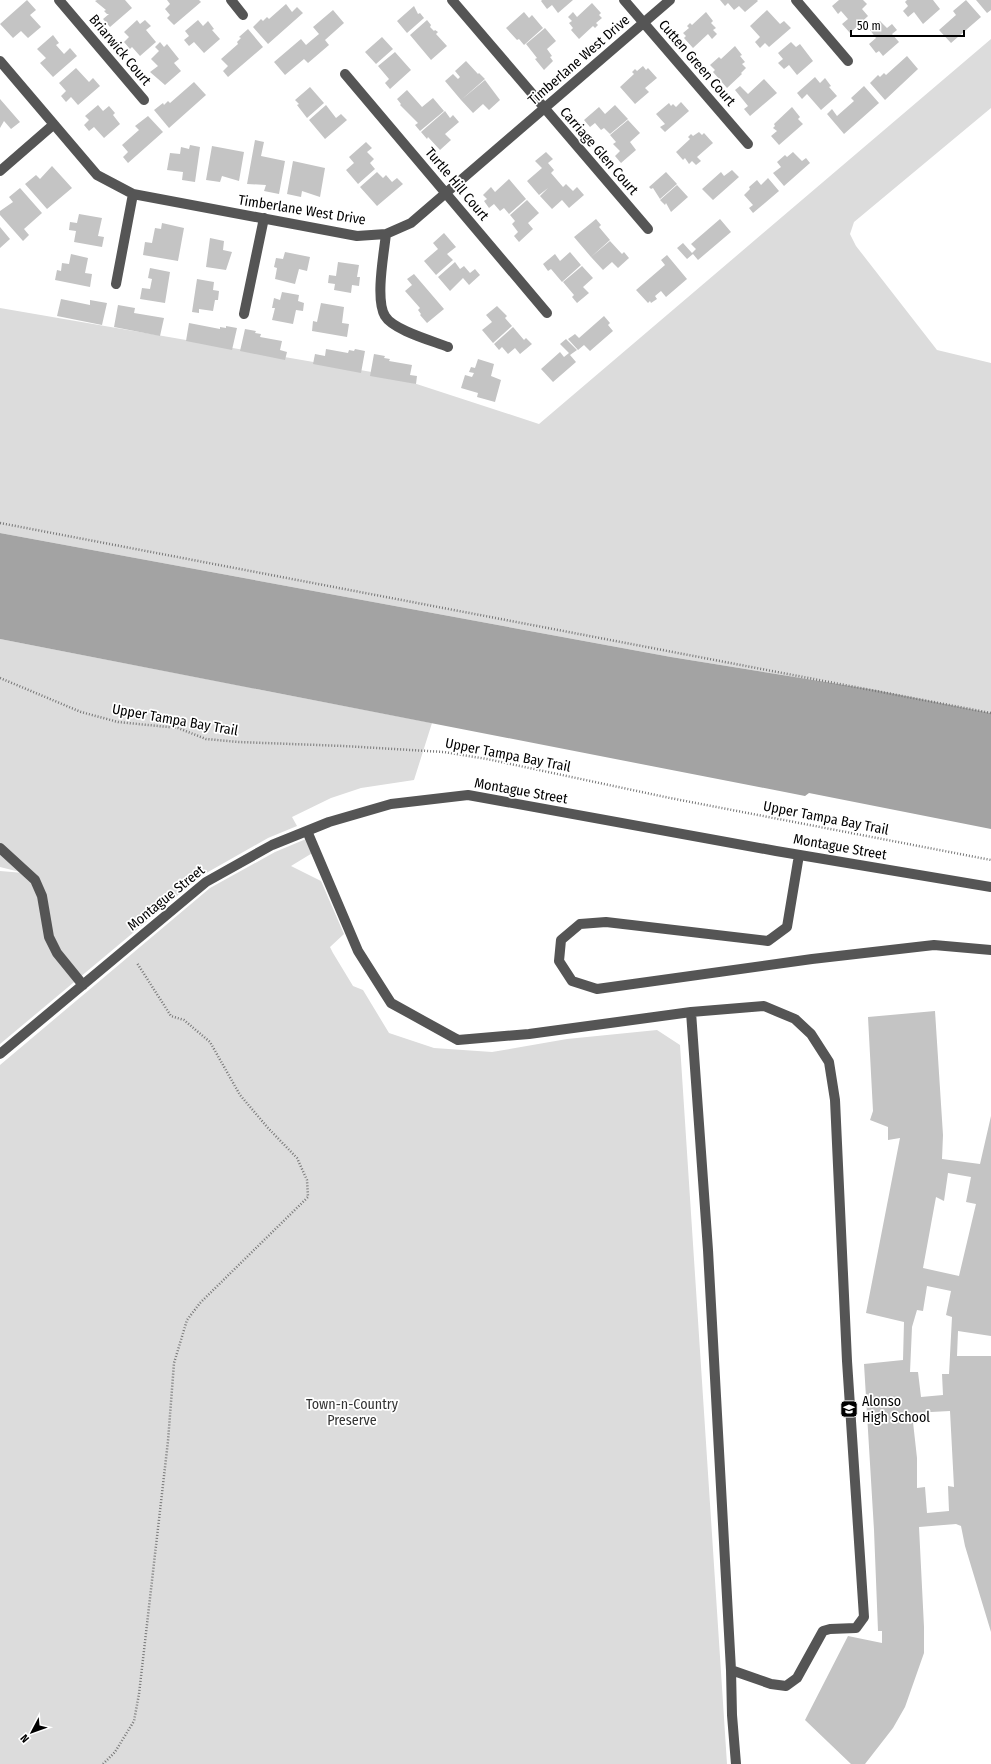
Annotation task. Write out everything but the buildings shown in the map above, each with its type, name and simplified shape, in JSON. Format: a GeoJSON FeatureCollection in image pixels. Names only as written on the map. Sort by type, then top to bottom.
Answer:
{"type":"FeatureCollection","features":[{"type":"Feature","properties":{"kind":"street","name":"Briarwick Court"},"geometry":{"type":"LineString","coordinates":[[59,0],[144,100]]}},
{"type":"Feature","properties":{"kind":"street"},"geometry":{"type":"LineString","coordinates":[[230,0],[243,15]]}},
{"type":"Feature","properties":{"kind":"street","name":"Carriage Glen Court"},"geometry":{"type":"LineString","coordinates":[[452,0],[648,229]]}},
{"type":"Feature","properties":{"kind":"street","name":"Cutten Green Court"},"geometry":{"type":"LineString","coordinates":[[624,0],[748,144]]}},
{"type":"Feature","properties":{"kind":"street","name":"Timberlane West Drive"},"geometry":{"type":"LineString","coordinates":[[0,61],[97,175],[133,194],[357,236],[386,234],[411,223],[670,0]]}},
{"type":"Feature","properties":{"kind":"street"},"geometry":{"type":"LineString","coordinates":[[796,0],[848,60]]}},
{"type":"Feature","properties":{"kind":"street","name":"Turtle Hill Court"},"geometry":{"type":"LineString","coordinates":[[344,74],[548,313]]}},
{"type":"Feature","properties":{"kind":"street"},"geometry":{"type":"LineString","coordinates":[[0,171],[53,125]]}},
{"type":"Feature","properties":{"kind":"street"},"geometry":{"type":"LineString","coordinates":[[116,284],[133,194]]}},
{"type":"Feature","properties":{"kind":"street"},"geometry":{"type":"LineString","coordinates":[[244,314],[264,218]]}},
{"type":"Feature","properties":{"kind":"street"},"geometry":{"type":"LineString","coordinates":[[386,234],[380,297],[385,317],[403,330],[448,347]]}},
{"type":"Feature","properties":{"kind":"street","name":"Montague Street"},"geometry":{"type":"LineString","coordinates":[[0,1054],[206,882],[272,845],[329,822],[391,804],[468,795],[991,887]]}},
{"type":"Feature","properties":{"kind":"street"},"geometry":{"type":"LineString","coordinates":[[306,831],[358,951],[391,1003],[458,1040],[529,1034],[692,1012],[764,1006],[795,1020],[811,1034],[828,1062],[835,1100],[847,1361],[864,1616],[856,1628],[830,1629],[823,1631],[797,1678],[786,1686],[771,1684],[731,1670]]}},
{"type":"Feature","properties":{"kind":"street"},"geometry":{"type":"LineString","coordinates":[[0,848],[35,880],[42,896],[45,921],[51,942],[68,970],[83,985]]}},
{"type":"Feature","properties":{"kind":"street"},"geometry":{"type":"LineString","coordinates":[[799,854],[791,891],[787,927],[768,941],[606,922],[580,924],[561,940],[559,961],[572,981],[597,989],[812,959],[934,945],[991,950]]}},
{"type":"Feature","properties":{"kind":"street"},"geometry":{"type":"LineString","coordinates":[[692,1012],[708,1250],[731,1670],[732,1715],[736,1764]]}},
{"type":"Feature","properties":{"kind":"path"},"geometry":{"type":"LineString","coordinates":[[0,523],[991,713]]}},
{"type":"Feature","properties":{"kind":"path","name":"Upper Tampa Bay Trail"},"geometry":{"type":"LineString","coordinates":[[0,678],[81,712],[118,722],[178,728],[206,739],[444,752],[991,860]]}},
{"type":"Feature","properties":{"kind":"path"},"geometry":{"type":"LineString","coordinates":[[103,1764],[116,1752],[134,1721],[139,1694],[168,1441],[174,1363],[187,1320],[200,1303],[308,1197],[307,1180],[297,1158],[268,1128],[240,1095],[210,1042],[184,1020],[171,1016],[137,963]]}},
{"type":"Feature","properties":{"kind":"green space"},"geometry":{"type":"Polygon","coordinates":[[[991,39],[991,108],[854,222],[850,234],[856,246],[937,350],[991,363],[991,713],[876,690],[671,657],[0,533],[0,308],[389,375],[539,424],[991,39]]]}},
{"type":"Feature","properties":{"kind":"green space"},"geometry":{"type":"Polygon","coordinates":[[[0,639],[432,723],[414,780],[361,788],[331,798],[292,817],[297,826],[268,838],[201,876],[0,1044],[0,871],[24,873],[0,867],[0,639]]]}},
{"type":"Feature","properties":{"kind":"green space","name":"Town-n-Country Preserve"},"geometry":{"type":"Polygon","coordinates":[[[306,839],[314,852],[291,866],[321,881],[344,934],[330,947],[353,986],[363,990],[389,1033],[434,1048],[492,1052],[567,1039],[657,1030],[680,1045],[727,1764],[0,1764],[0,1065],[210,888],[275,852],[306,839]]]}},
{"type":"Feature","properties":{"kind":"shaded area"},"geometry":{"type":"Polygon","coordinates":[[[0,533],[671,657],[876,690],[991,713],[991,829],[809,793],[805,796],[0,639],[0,533]]]}},
{"type":"Feature","properties":{"kind":"place","name":"Alonso High School"},"geometry":{"type":"Point","coordinates":[849,1409]}}]}
